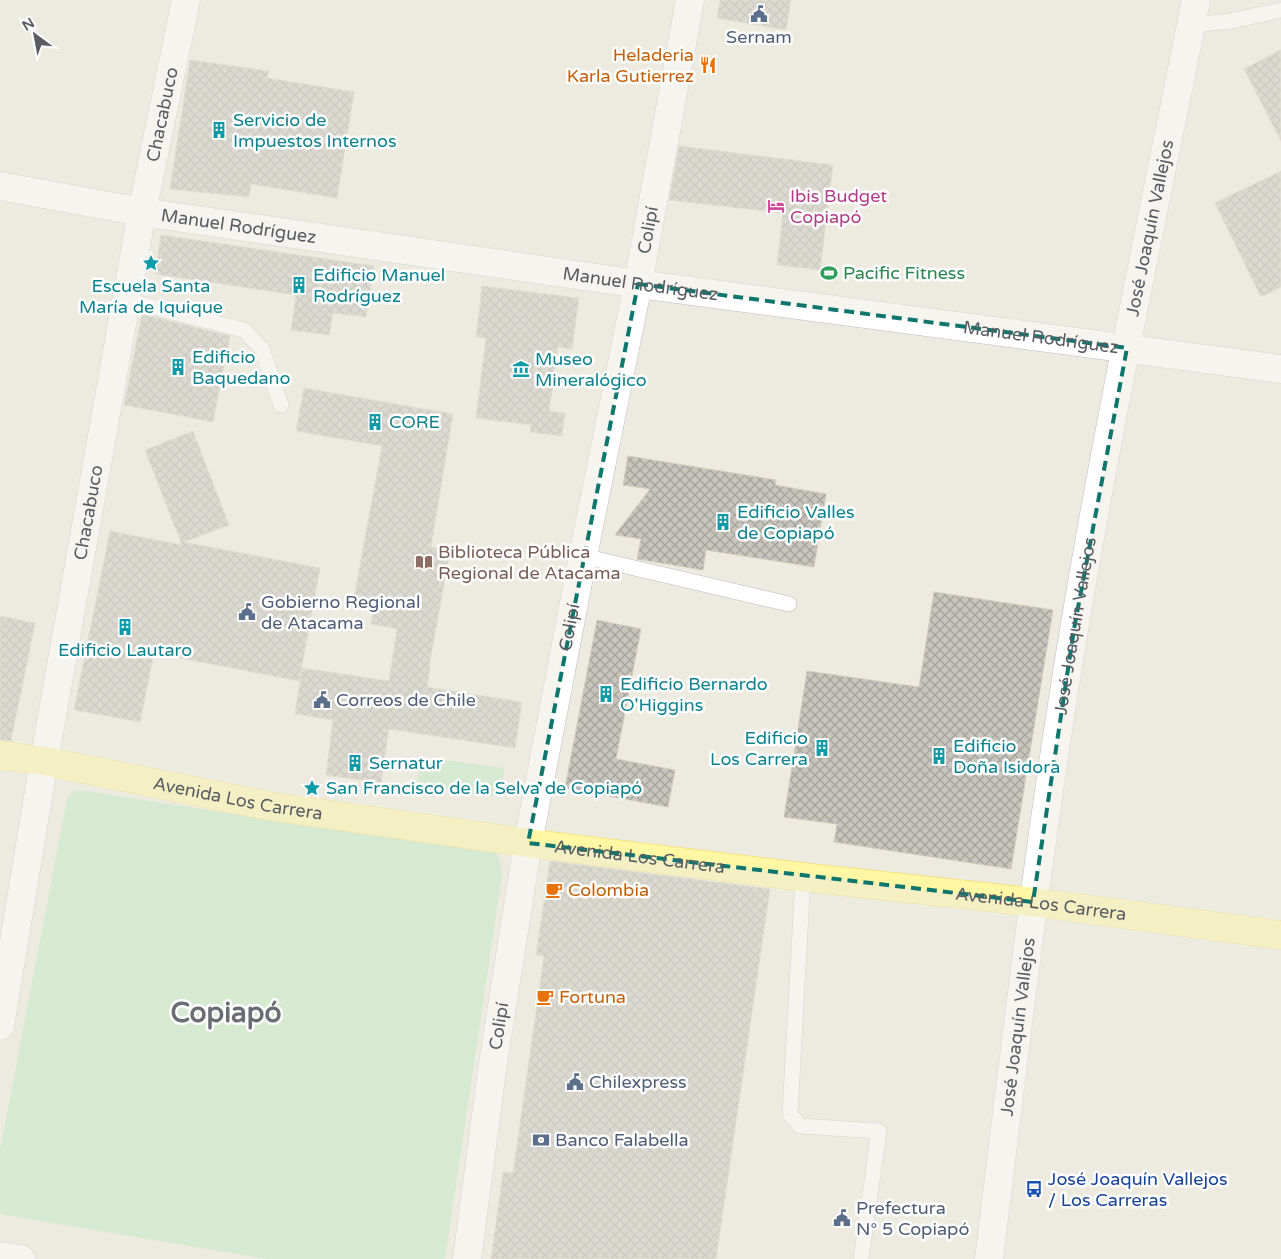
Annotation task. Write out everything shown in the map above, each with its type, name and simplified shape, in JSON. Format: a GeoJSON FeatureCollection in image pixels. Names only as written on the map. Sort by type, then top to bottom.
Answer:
{"type":"FeatureCollection","features":[{"type":"Feature","properties":{"kind":"main road","name":"Avenida Los Carrera"},"geometry":{"type":"LineString","coordinates":[[0,755],[44,761],[270,806],[528,842],[803,877],[1032,902],[1281,935]]}},
{"type":"Feature","properties":{"kind":"street","name":"Chacabuco"},"geometry":{"type":"LineString","coordinates":[[0,1026],[44,761],[126,300],[142,212],[186,0]]}},
{"type":"Feature","properties":{"kind":"street","name":"Colipí"},"geometry":{"type":"LineString","coordinates":[[467,1259],[493,1063],[528,842],[638,284],[690,0]]}},
{"type":"Feature","properties":{"kind":"street","name":"José Joaquín Vallejos"},"geometry":{"type":"LineString","coordinates":[[989,1259],[1032,902],[1074,629],[1127,348],[1194,12]]}},
{"type":"Feature","properties":{"kind":"street","name":"Manuel Rodríguez"},"geometry":{"type":"LineString","coordinates":[[0,186],[142,212],[638,284],[1281,369]]}},
{"type":"Feature","properties":{"kind":"street"},"geometry":{"type":"LineString","coordinates":[[0,1256],[21,1259]]}},
{"type":"Feature","properties":{"kind":"lane"},"geometry":{"type":"LineString","coordinates":[[1194,12],[1231,21],[1281,10]]}},
{"type":"Feature","properties":{"kind":"lane"},"geometry":{"type":"LineString","coordinates":[[126,300],[244,330],[262,349],[280,406]]}},
{"type":"Feature","properties":{"kind":"lane"},"geometry":{"type":"LineString","coordinates":[[583,556],[789,604]]}},
{"type":"Feature","properties":{"kind":"lane"},"geometry":{"type":"LineString","coordinates":[[803,877],[790,1114],[800,1126],[879,1131],[861,1259]]}},
{"type":"Feature","properties":{"kind":"highlighted area"},"geometry":{"type":"Polygon","coordinates":[[[638,284],[1127,348],[1074,629],[1033,902],[528,843],[638,284]]]}},
{"type":"Feature","properties":{"kind":"green space"},"geometry":{"type":"Polygon","coordinates":[[[422,757],[505,768],[500,797],[417,785],[422,757]]]}},
{"type":"Feature","properties":{"kind":"green space"},"geometry":{"type":"Polygon","coordinates":[[[74,791],[86,791],[285,822],[486,849],[497,853],[502,875],[445,1259],[267,1259],[4,1215],[0,1212],[0,1150],[67,799],[74,791]]]}},
{"type":"Feature","properties":{"kind":"building","name":"Sernam"},"geometry":{"type":"Polygon","coordinates":[[[720,0],[791,0],[786,30],[717,18],[720,0]]]}},
{"type":"Feature","properties":{"kind":"building"},"geometry":{"type":"Polygon","coordinates":[[[1281,50],[1281,141],[1244,69],[1281,50]]]}},
{"type":"Feature","properties":{"kind":"building"},"geometry":{"type":"Polygon","coordinates":[[[190,60],[269,71],[267,78],[354,92],[337,198],[251,184],[249,197],[170,189],[190,60]]]}},
{"type":"Feature","properties":{"kind":"building","name":"Ibis Budget Copiapó"},"geometry":{"type":"Polygon","coordinates":[[[679,146],[833,165],[820,270],[777,265],[783,213],[669,200],[679,146]]]}},
{"type":"Feature","properties":{"kind":"building"},"geometry":{"type":"Polygon","coordinates":[[[1281,171],[1281,287],[1261,297],[1215,203],[1281,171]]]}},
{"type":"Feature","properties":{"kind":"building","name":"Edificio Manuel Rodríguez"},"geometry":{"type":"Polygon","coordinates":[[[161,235],[374,266],[366,317],[333,313],[329,335],[291,330],[296,295],[155,274],[161,235]]]}},
{"type":"Feature","properties":{"kind":"building"},"geometry":{"type":"Polygon","coordinates":[[[482,286],[579,298],[572,349],[558,347],[549,411],[565,413],[562,436],[530,432],[531,425],[476,418],[486,338],[476,337],[482,286]]]}},
{"type":"Feature","properties":{"kind":"building","name":"Edificio Baquedano"},"geometry":{"type":"Polygon","coordinates":[[[142,314],[230,336],[213,422],[124,405],[142,314]]]}},
{"type":"Feature","properties":{"kind":"building"},"geometry":{"type":"Polygon","coordinates":[[[304,388],[453,414],[431,547],[450,550],[427,687],[522,702],[515,748],[389,729],[381,783],[326,775],[333,720],[295,714],[302,668],[389,681],[397,629],[371,624],[374,606],[353,603],[382,446],[296,431],[304,388]]]}},
{"type":"Feature","properties":{"kind":"building"},"geometry":{"type":"Polygon","coordinates":[[[193,431],[229,525],[184,542],[320,568],[299,681],[154,653],[140,722],[74,710],[110,531],[182,545],[145,450],[193,431]]]}},
{"type":"Feature","properties":{"kind":"building","name":"Edificio Valles de Copiapó"},"geometry":{"type":"Polygon","coordinates":[[[628,456],[776,480],[775,485],[826,494],[814,567],[706,550],[703,570],[637,559],[641,539],[615,535],[650,489],[623,485],[628,456]]]}},
{"type":"Feature","properties":{"kind":"building","name":"Edificio Doña Isidora"},"geometry":{"type":"Polygon","coordinates":[[[934,592],[1053,610],[1011,869],[834,842],[837,824],[784,817],[807,671],[919,687],[934,592]]]}},
{"type":"Feature","properties":{"kind":"building"},"geometry":{"type":"Polygon","coordinates":[[[0,616],[35,623],[11,741],[0,740],[0,616]]]}},
{"type":"Feature","properties":{"kind":"building","name":"Edificio Bernardo O'Higgins"},"geometry":{"type":"Polygon","coordinates":[[[597,620],[641,629],[616,759],[675,770],[668,807],[565,788],[597,620]]]}},
{"type":"Feature","properties":{"kind":"building"},"geometry":{"type":"Polygon","coordinates":[[[550,861],[770,889],[716,1259],[491,1259],[503,1172],[513,1173],[544,956],[536,955],[550,861]]]}},
{"type":"Feature","properties":{"kind":"place","name":"Sernam"},"geometry":{"type":"Point","coordinates":[759,14]}},
{"type":"Feature","properties":{"kind":"place","name":"Heladeria Karla Gutierrez"},"geometry":{"type":"Point","coordinates":[708,65]}},
{"type":"Feature","properties":{"kind":"place","name":"Servicio de Impuestos Internos"},"geometry":{"type":"Point","coordinates":[219,130]}},
{"type":"Feature","properties":{"kind":"place","name":"Ibis Budget Copiapó"},"geometry":{"type":"Point","coordinates":[776,206]}},
{"type":"Feature","properties":{"kind":"place","name":"Escuela Santa María de Iquique"},"geometry":{"type":"Point","coordinates":[151,263]}},
{"type":"Feature","properties":{"kind":"place","name":"Pacific Fitness"},"geometry":{"type":"Point","coordinates":[829,273]}},
{"type":"Feature","properties":{"kind":"place","name":"Edificio Manuel Rodríguez"},"geometry":{"type":"Point","coordinates":[299,285]}},
{"type":"Feature","properties":{"kind":"place","name":"Edificio Baquedano"},"geometry":{"type":"Point","coordinates":[178,367]}},
{"type":"Feature","properties":{"kind":"place","name":"Museo Mineralógico"},"geometry":{"type":"Point","coordinates":[521,369]}},
{"type":"Feature","properties":{"kind":"place","name":"CORE"},"geometry":{"type":"Point","coordinates":[375,422]}},
{"type":"Feature","properties":{"kind":"place","name":"Edificio Valles de Copiapó"},"geometry":{"type":"Point","coordinates":[723,522]}},
{"type":"Feature","properties":{"kind":"place","name":"Biblioteca Pública Regional de Atacama"},"geometry":{"type":"Point","coordinates":[424,562]}},
{"type":"Feature","properties":{"kind":"place","name":"Gobierno Regional de Atacama"},"geometry":{"type":"Point","coordinates":[247,612]}},
{"type":"Feature","properties":{"kind":"place","name":"Edificio Lautaro"},"geometry":{"type":"Point","coordinates":[125,627]}},
{"type":"Feature","properties":{"kind":"place","name":"Edificio Bernardo O'Higgins"},"geometry":{"type":"Point","coordinates":[606,694]}},
{"type":"Feature","properties":{"kind":"place","name":"Correos de Chile"},"geometry":{"type":"Point","coordinates":[322,700]}},
{"type":"Feature","properties":{"kind":"place","name":"Edificio Los Carrera"},"geometry":{"type":"Point","coordinates":[822,748]}},
{"type":"Feature","properties":{"kind":"place","name":"Edificio Doña Isidora"},"geometry":{"type":"Point","coordinates":[939,756]}},
{"type":"Feature","properties":{"kind":"place","name":"Sernatur"},"geometry":{"type":"Point","coordinates":[355,763]}},
{"type":"Feature","properties":{"kind":"place","name":"San Francisco de la Selva de Copiapó"},"geometry":{"type":"Point","coordinates":[312,788]}},
{"type":"Feature","properties":{"kind":"place","name":"Colombia"},"geometry":{"type":"Point","coordinates":[554,890]}},
{"type":"Feature","properties":{"kind":"place","name":"Fortuna"},"geometry":{"type":"Point","coordinates":[545,997]}},
{"type":"Feature","properties":{"kind":"place","name":"Chilexpress"},"geometry":{"type":"Point","coordinates":[575,1082]}},
{"type":"Feature","properties":{"kind":"place","name":"Banco Falabella"},"geometry":{"type":"Point","coordinates":[541,1140]}},
{"type":"Feature","properties":{"kind":"place","name":"José Joaquín Vallejos / Los Carreras"},"geometry":{"type":"Point","coordinates":[1034,1189]}},
{"type":"Feature","properties":{"kind":"place","name":"Prefectura N° 5 Copiapó"},"geometry":{"type":"Point","coordinates":[842,1218]}},
{"type":"Feature","properties":{"kind":"district","name":"Copiapó"},"geometry":{"type":"Point","coordinates":[226,1012]}}]}
